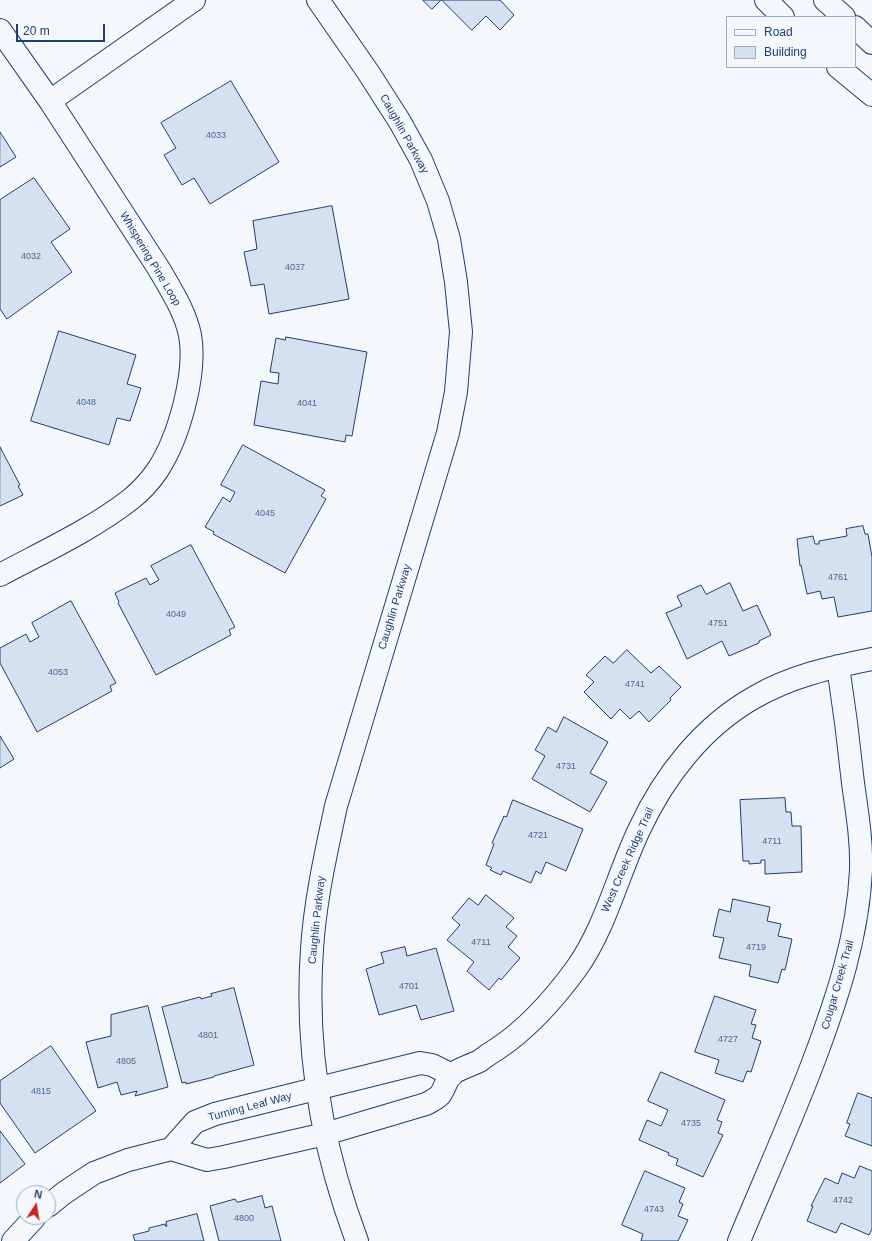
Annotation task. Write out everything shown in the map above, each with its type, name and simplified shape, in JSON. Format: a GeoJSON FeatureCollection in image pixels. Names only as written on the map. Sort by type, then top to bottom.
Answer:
{"type":"FeatureCollection","features":[{"type":"Feature","properties":{"kind":"street"},"geometry":{"type":"LineString","coordinates":[[50,101],[194,0]]}},
{"type":"Feature","properties":{"kind":"street","name":"Caughlin Parkway"},"geometry":{"type":"LineString","coordinates":[[318,0],[392,109],[421,160],[438,201],[449,239],[456,282],[460,332],[456,392],[448,433],[349,759],[336,806],[326,851],[317,904],[312,950],[311,996],[312,1044],[317,1090],[325,1134],[357,1241]]}},
{"type":"Feature","properties":{"kind":"street"},"geometry":{"type":"LineString","coordinates":[[766,0],[782,16]]}},
{"type":"Feature","properties":{"kind":"street"},"geometry":{"type":"LineString","coordinates":[[825,0],[843,16]]}},
{"type":"Feature","properties":{"kind":"street"},"geometry":{"type":"LineString","coordinates":[[856,28],[872,43]]}},
{"type":"Feature","properties":{"kind":"street","name":"Whispering Pine Loop"},"geometry":{"type":"LineString","coordinates":[[0,30],[50,101],[159,269],[181,310],[190,335],[190,375],[179,424],[163,461],[150,481],[131,499],[88,528],[0,575]]}},
{"type":"Feature","properties":{"kind":"street"},"geometry":{"type":"LineString","coordinates":[[839,68],[872,95]]}},
{"type":"Feature","properties":{"kind":"street","name":"West Creek Ridge Trail"},"geometry":{"type":"LineString","coordinates":[[452,1075],[480,1060],[503,1045],[557,996],[578,967],[595,936],[639,829],[676,767],[699,740],[727,716],[755,697],[787,682],[838,666],[872,659]]}},
{"type":"Feature","properties":{"kind":"street","name":"Cougar Creek Trail"},"geometry":{"type":"LineString","coordinates":[[739,1241],[799,1099],[837,995],[851,947],[860,870],[860,834],[845,708],[838,666]]}},
{"type":"Feature","properties":{"kind":"street"},"geometry":{"type":"LineString","coordinates":[[56,1200],[94,1173],[128,1160],[171,1149],[207,1160],[325,1134],[426,1104],[439,1097],[452,1075],[432,1065],[420,1063],[317,1090]]}},
{"type":"Feature","properties":{"kind":"street","name":"Turning Leaf Way"},"geometry":{"type":"LineString","coordinates":[[171,1149],[195,1122],[215,1114],[317,1090]]}},
{"type":"Feature","properties":{"kind":"street"},"geometry":{"type":"LineString","coordinates":[[13,1241],[28,1225]]}},
{"type":"Feature","properties":{"kind":"building"},"geometry":{"type":"Polygon","coordinates":[[[423,0],[441,0],[432,9],[423,0]]]}},
{"type":"Feature","properties":{"kind":"building"},"geometry":{"type":"Polygon","coordinates":[[[442,0],[500,0],[514,15],[500,30],[486,16],[472,30],[442,0]]]}},
{"type":"Feature","properties":{"kind":"building"},"geometry":{"type":"Polygon","coordinates":[[[231,81],[279,162],[210,204],[194,178],[182,185],[164,155],[176,148],[161,123],[231,81]]]}},
{"type":"Feature","properties":{"kind":"building"},"geometry":{"type":"Polygon","coordinates":[[[0,132],[16,157],[0,167],[0,132]]]}},
{"type":"Feature","properties":{"kind":"building"},"geometry":{"type":"Polygon","coordinates":[[[34,178],[70,229],[51,242],[72,272],[7,319],[0,309],[0,200],[34,178]]]}},
{"type":"Feature","properties":{"kind":"building"},"geometry":{"type":"Polygon","coordinates":[[[332,206],[349,299],[269,314],[264,284],[251,286],[244,252],[257,249],[253,221],[332,206]]]}},
{"type":"Feature","properties":{"kind":"building"},"geometry":{"type":"Polygon","coordinates":[[[59,331],[136,355],[127,384],[141,388],[130,421],[117,418],[109,445],[31,421],[59,331]]]}},
{"type":"Feature","properties":{"kind":"building"},"geometry":{"type":"Polygon","coordinates":[[[286,337],[367,352],[352,436],[346,435],[345,442],[254,425],[261,381],[278,384],[279,373],[270,372],[276,338],[285,340],[286,337]]]}},
{"type":"Feature","properties":{"kind":"building"},"geometry":{"type":"Polygon","coordinates":[[[243,445],[325,490],[321,496],[326,499],[285,573],[213,534],[214,532],[205,527],[223,497],[230,502],[235,492],[221,485],[243,445]]]}},
{"type":"Feature","properties":{"kind":"building"},"geometry":{"type":"Polygon","coordinates":[[[0,447],[20,485],[18,486],[23,495],[0,506],[0,447]]]}},
{"type":"Feature","properties":{"kind":"building"},"geometry":{"type":"Polygon","coordinates":[[[863,526],[865,534],[868,534],[872,557],[872,611],[838,617],[834,597],[822,599],[820,591],[807,594],[801,565],[800,566],[797,539],[813,536],[815,544],[819,544],[819,541],[847,536],[846,529],[863,526]]]}},
{"type":"Feature","properties":{"kind":"building"},"geometry":{"type":"Polygon","coordinates":[[[191,545],[235,627],[229,630],[231,635],[156,675],[118,603],[119,602],[115,593],[146,578],[150,585],[159,580],[151,566],[191,545]]]}},
{"type":"Feature","properties":{"kind":"building"},"geometry":{"type":"Polygon","coordinates":[[[730,583],[743,611],[757,605],[771,635],[759,641],[759,643],[729,656],[722,641],[687,659],[666,613],[682,606],[677,596],[701,585],[706,594],[730,583]]]}},
{"type":"Feature","properties":{"kind":"building"},"geometry":{"type":"Polygon","coordinates":[[[71,601],[116,683],[110,686],[112,691],[37,732],[0,663],[0,648],[26,634],[30,642],[39,637],[32,623],[71,601]]]}},
{"type":"Feature","properties":{"kind":"building"},"geometry":{"type":"Polygon","coordinates":[[[627,650],[651,673],[659,666],[681,687],[670,698],[671,700],[649,722],[639,711],[630,719],[620,709],[611,719],[584,692],[594,682],[586,675],[605,656],[613,663],[627,650]]]}},
{"type":"Feature","properties":{"kind":"building"},"geometry":{"type":"Polygon","coordinates":[[[564,717],[608,742],[590,773],[607,782],[590,812],[532,779],[545,756],[535,750],[548,727],[556,732],[564,717]]]}},
{"type":"Feature","properties":{"kind":"building"},"geometry":{"type":"Polygon","coordinates":[[[0,736],[14,759],[0,768],[0,736]]]}},
{"type":"Feature","properties":{"kind":"building"},"geometry":{"type":"Polygon","coordinates":[[[785,798],[786,812],[791,812],[792,826],[801,826],[802,872],[765,874],[765,860],[761,860],[761,863],[749,864],[749,861],[743,861],[740,800],[785,798]]]}},
{"type":"Feature","properties":{"kind":"building"},"geometry":{"type":"Polygon","coordinates":[[[513,800],[583,829],[566,871],[546,862],[541,874],[536,871],[531,883],[503,871],[501,875],[490,870],[492,868],[486,865],[494,844],[492,843],[513,800]]]}},
{"type":"Feature","properties":{"kind":"building"},"geometry":{"type":"Polygon","coordinates":[[[486,895],[514,918],[506,927],[517,936],[508,947],[520,958],[501,980],[499,978],[489,990],[467,971],[474,962],[447,940],[460,925],[452,918],[469,898],[478,905],[486,895]]]}},
{"type":"Feature","properties":{"kind":"building"},"geometry":{"type":"Polygon","coordinates":[[[733,899],[770,907],[767,921],[781,924],[778,936],[792,939],[785,970],[782,969],[778,983],[749,976],[751,965],[719,958],[724,938],[713,936],[719,909],[730,912],[733,899]]]}},
{"type":"Feature","properties":{"kind":"building"},"geometry":{"type":"Polygon","coordinates":[[[405,947],[407,956],[436,948],[454,1011],[421,1020],[416,1005],[379,1015],[366,969],[384,963],[381,953],[405,947]]]}},
{"type":"Feature","properties":{"kind":"building"},"geometry":{"type":"Polygon","coordinates":[[[234,988],[254,1065],[186,1084],[186,1082],[182,1083],[162,1007],[200,997],[201,999],[212,996],[211,994],[234,988]]]}},
{"type":"Feature","properties":{"kind":"building"},"geometry":{"type":"Polygon","coordinates":[[[715,996],[756,1010],[751,1024],[756,1025],[752,1038],[761,1041],[751,1072],[747,1071],[743,1082],[715,1073],[719,1060],[695,1052],[715,996]]]}},
{"type":"Feature","properties":{"kind":"building"},"geometry":{"type":"Polygon","coordinates":[[[148,1006],[168,1087],[135,1096],[137,1091],[121,1095],[117,1082],[98,1088],[86,1042],[111,1036],[111,1015],[148,1006]]]}},
{"type":"Feature","properties":{"kind":"building"},"geometry":{"type":"Polygon","coordinates":[[[51,1046],[96,1111],[35,1153],[0,1103],[0,1081],[51,1046]]]}},
{"type":"Feature","properties":{"kind":"building"},"geometry":{"type":"Polygon","coordinates":[[[661,1072],[725,1100],[717,1120],[722,1122],[718,1133],[723,1135],[703,1177],[676,1165],[678,1159],[668,1155],[669,1153],[639,1140],[647,1120],[661,1126],[668,1110],[648,1101],[661,1072]]]}},
{"type":"Feature","properties":{"kind":"building"},"geometry":{"type":"Polygon","coordinates":[[[858,1093],[872,1098],[872,1146],[845,1136],[850,1124],[847,1123],[858,1093]]]}},
{"type":"Feature","properties":{"kind":"building"},"geometry":{"type":"Polygon","coordinates":[[[0,1131],[25,1164],[0,1183],[0,1131]]]}},
{"type":"Feature","properties":{"kind":"building"},"geometry":{"type":"Polygon","coordinates":[[[860,1166],[872,1171],[872,1229],[869,1235],[841,1223],[836,1233],[807,1221],[813,1206],[811,1206],[825,1178],[838,1184],[842,1173],[854,1178],[860,1166]]]}},
{"type":"Feature","properties":{"kind":"building"},"geometry":{"type":"Polygon","coordinates":[[[645,1171],[685,1188],[679,1202],[683,1204],[678,1216],[688,1220],[678,1241],[641,1241],[643,1234],[622,1225],[645,1171]]]}},
{"type":"Feature","properties":{"kind":"building"},"geometry":{"type":"Polygon","coordinates":[[[262,1196],[265,1208],[272,1206],[281,1241],[219,1241],[210,1206],[235,1199],[237,1202],[262,1196]]]}},
{"type":"Feature","properties":{"kind":"building"},"geometry":{"type":"Polygon","coordinates":[[[197,1214],[204,1241],[135,1241],[133,1235],[149,1231],[149,1228],[165,1224],[165,1226],[167,1226],[166,1222],[197,1214]]]}}]}
